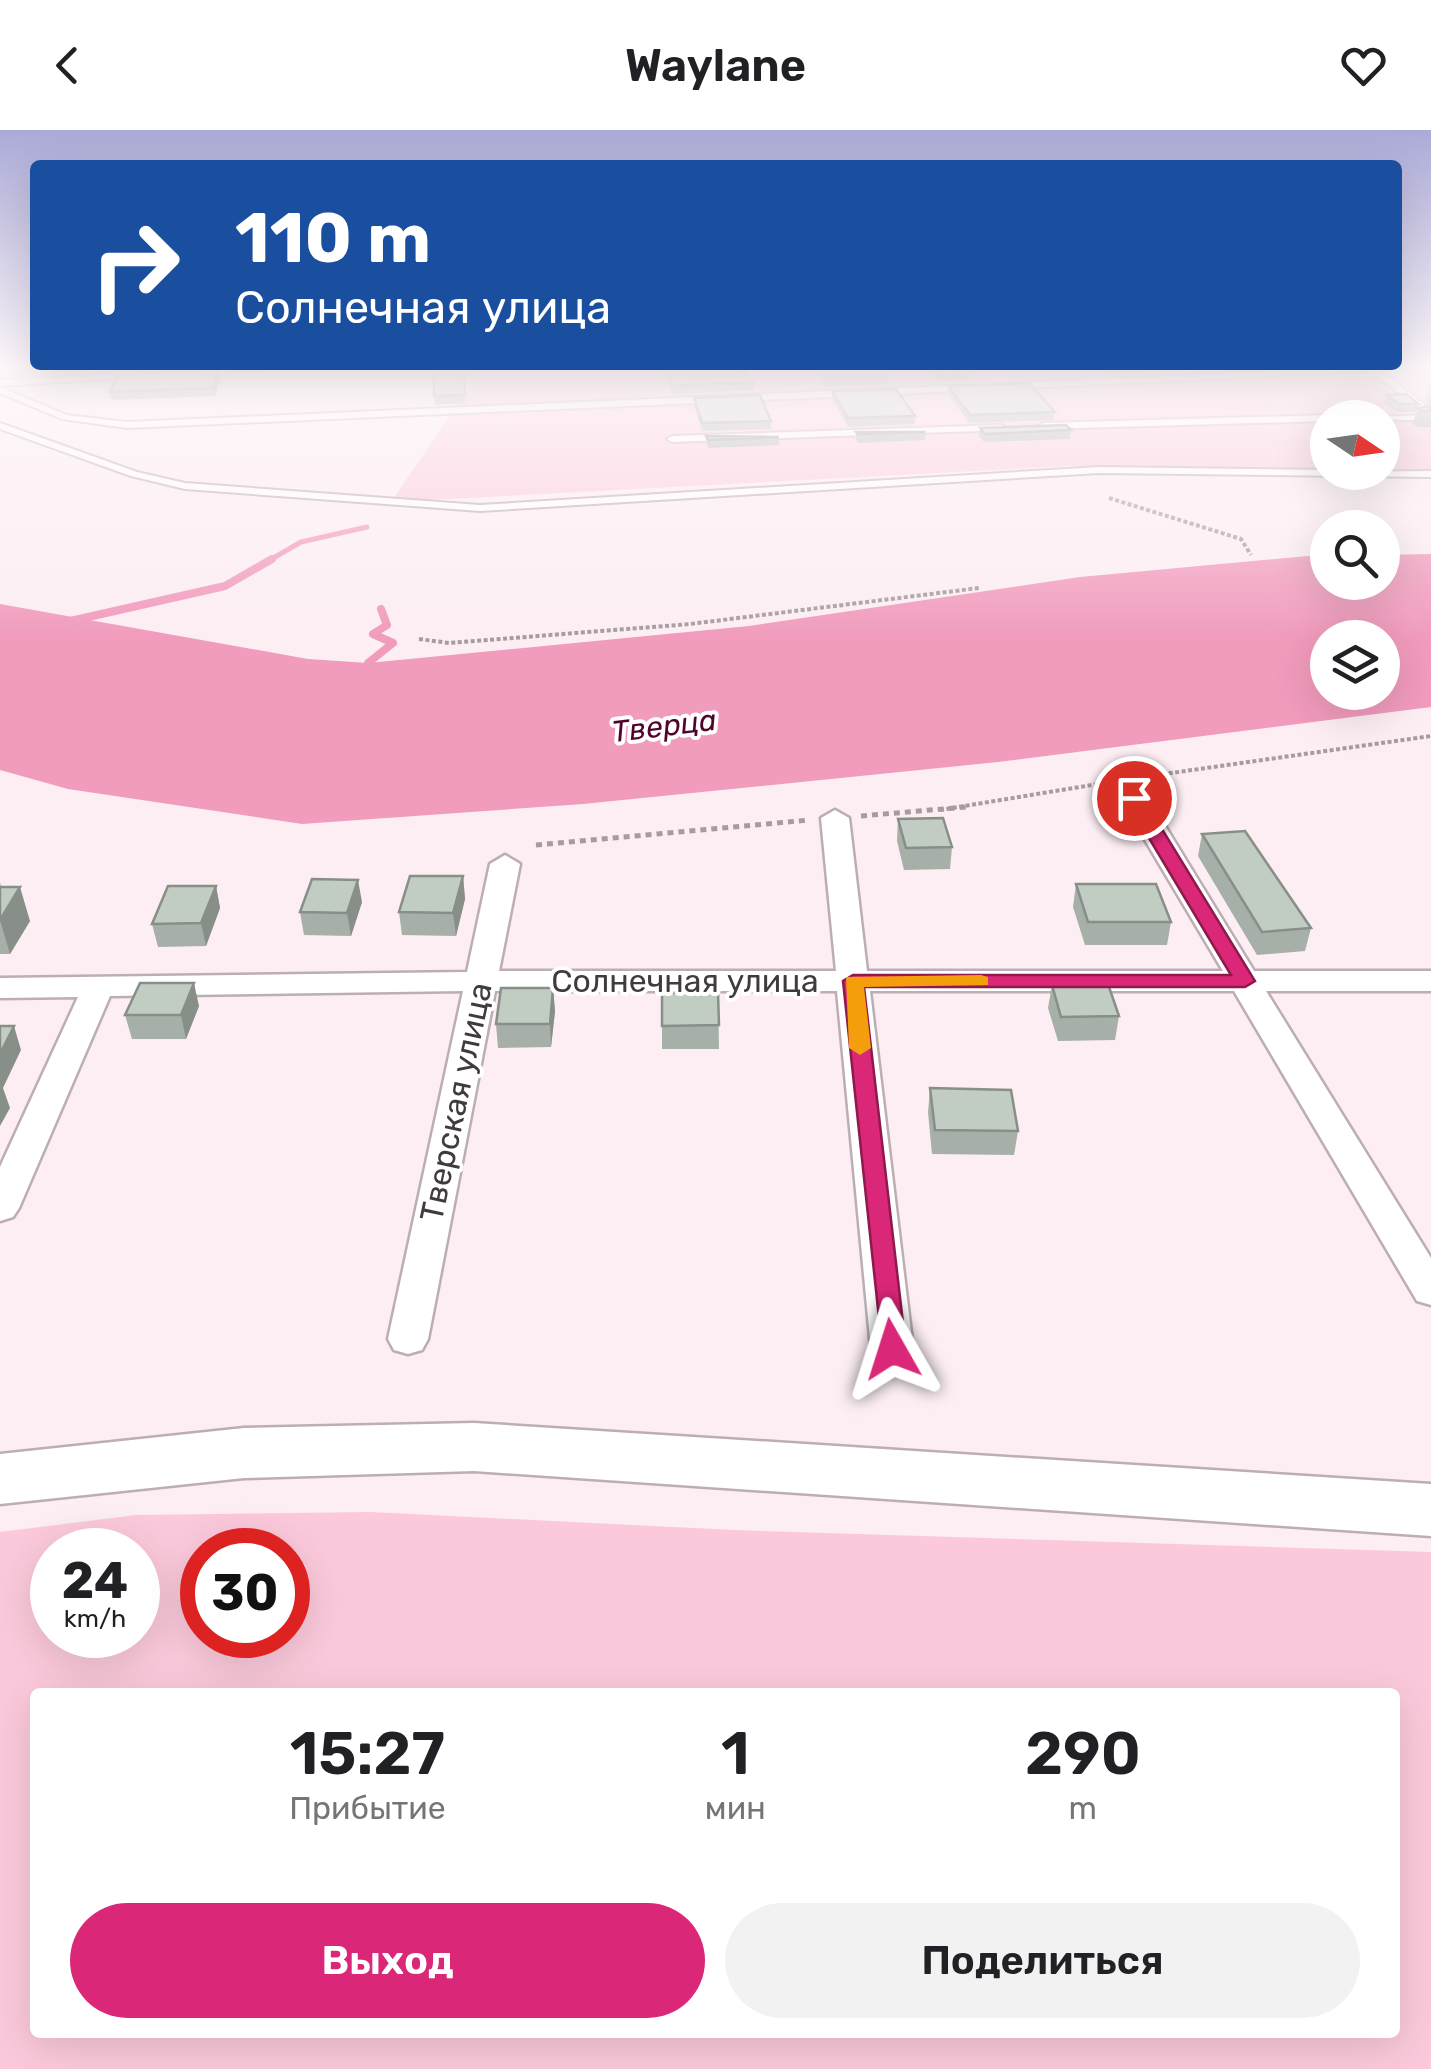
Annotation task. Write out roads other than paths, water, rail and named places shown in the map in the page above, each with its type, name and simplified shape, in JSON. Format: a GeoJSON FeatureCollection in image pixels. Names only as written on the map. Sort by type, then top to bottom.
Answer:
{"type":"FeatureCollection","features":[{"type":"Feature","properties":{"kind":"main road"},"geometry":{"type":"LineString","coordinates":[[0,1479],[244,1453],[474,1447],[1431,1510]]}},
{"type":"Feature","properties":{"kind":"street"},"geometry":{"type":"LineString","coordinates":[[1134,798],[1431,1290]]}},
{"type":"Feature","properties":{"kind":"street"},"geometry":{"type":"LineString","coordinates":[[835,818],[892,1349]]}},
{"type":"Feature","properties":{"kind":"street","name":"Тверская улица"},"geometry":{"type":"LineString","coordinates":[[408,1339],[505,864]]}},
{"type":"Feature","properties":{"kind":"street","name":"Солнечная улица"},"geometry":{"type":"LineString","coordinates":[[0,988],[481,981],[1431,981]]}},
{"type":"Feature","properties":{"kind":"street"},"geometry":{"type":"LineString","coordinates":[[0,1208],[98,988]]}},
{"type":"Feature","properties":{"kind":"lane"},"geometry":{"type":"LineString","coordinates":[[88,457],[185,486],[480,508],[1100,470],[1431,474]]}},
{"type":"Feature","properties":{"kind":"water","name":"Тверца"},"geometry":{"type":"Polygon","coordinates":[[[1431,554],[1431,707],[998,762],[583,804],[302,824],[68,789],[0,770],[0,604],[308,659],[368,663],[749,626],[1080,577],[1310,556],[1310,600],[1400,600],[1400,555],[1431,554]]]}},
{"type":"Feature","properties":{"kind":"waterway"},"geometry":{"type":"LineString","coordinates":[[268,561],[301,542],[367,527]]}},
{"type":"Feature","properties":{"kind":"waterway"},"geometry":{"type":"LineString","coordinates":[[66,622],[225,586],[272,559]]}},
{"type":"Feature","properties":{"kind":"waterway"},"geometry":{"type":"LineString","coordinates":[[366,674],[368,663],[393,643],[373,634],[387,625],[381,609]]}}]}
